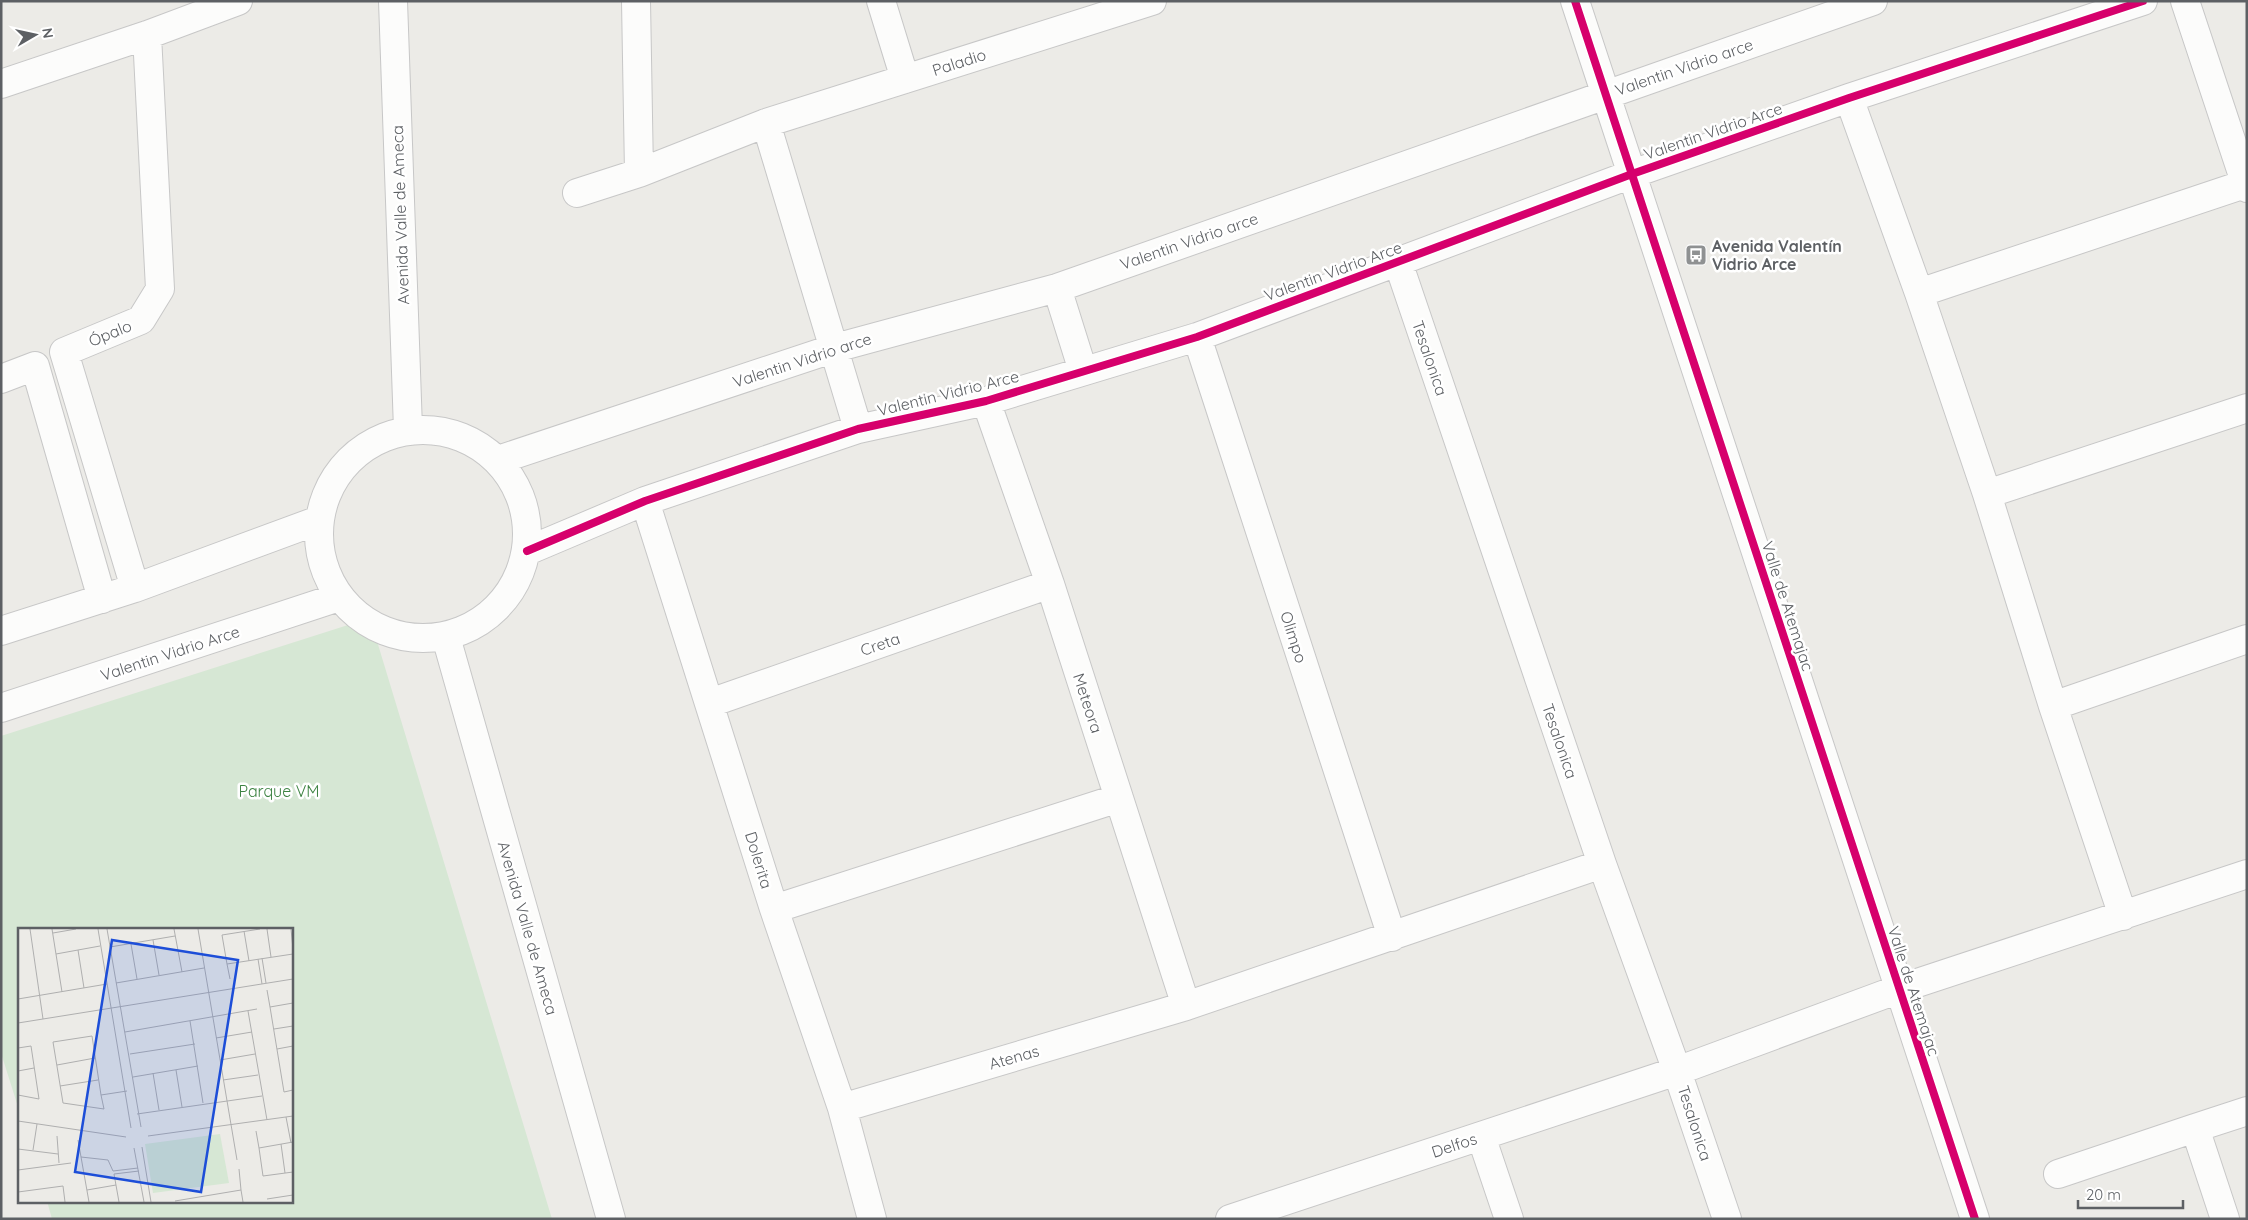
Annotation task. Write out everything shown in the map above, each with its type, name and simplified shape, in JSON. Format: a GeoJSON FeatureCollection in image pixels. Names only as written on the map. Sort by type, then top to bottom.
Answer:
{"type":"FeatureCollection","features":[{"type":"Feature","properties":{"kind":"street"},"geometry":{"type":"LineString","coordinates":[[1,84],[147,36],[238,1]]}},
{"type":"Feature","properties":{"kind":"street","name":"Avenida Valle de Ameca"},"geometry":{"type":"LineString","coordinates":[[393,1],[408,429]]}},
{"type":"Feature","properties":{"kind":"street"},"geometry":{"type":"LineString","coordinates":[[636,1],[639,173]]}},
{"type":"Feature","properties":{"kind":"street"},"geometry":{"type":"LineString","coordinates":[[881,1],[905,79]]}},
{"type":"Feature","properties":{"kind":"street","name":"Paladio"},"geometry":{"type":"LineString","coordinates":[[577,193],[639,173],[766,123],[905,79],[1103,9],[1152,1]]}},
{"type":"Feature","properties":{"kind":"street","name":"Valle de Atemajac"},"geometry":{"type":"LineString","coordinates":[[1575,1],[1975,1219]]}},
{"type":"Feature","properties":{"kind":"street","name":"Valentin Vidrio arce"},"geometry":{"type":"LineString","coordinates":[[498,460],[835,348],[1056,288],[1605,95],[1825,9],[1873,1]]}},
{"type":"Feature","properties":{"kind":"street","name":"Valentin Vidrio Arce"},"geometry":{"type":"LineString","coordinates":[[527,551],[645,501],[858,429],[986,401],[1197,337],[1632,174],[1849,98],[2144,1]]}},
{"type":"Feature","properties":{"kind":"street"},"geometry":{"type":"LineString","coordinates":[[1919,293],[2246,186],[2185,1]]}},
{"type":"Feature","properties":{"kind":"street","name":"Ópalo"},"geometry":{"type":"LineString","coordinates":[[135,588],[64,352],[141,320],[160,289],[147,36]]}},
{"type":"Feature","properties":{"kind":"street"},"geometry":{"type":"LineString","coordinates":[[1849,98],[1919,293],[1987,494],[2053,706],[2123,916]]}},
{"type":"Feature","properties":{"kind":"street"},"geometry":{"type":"LineString","coordinates":[[766,123],[858,429]]}},
{"type":"Feature","properties":{"kind":"street","name":"Tesalonica"},"geometry":{"type":"LineString","coordinates":[[1398,262],[1602,864],[1677,1071],[1727,1219]]}},
{"type":"Feature","properties":{"kind":"street"},"geometry":{"type":"LineString","coordinates":[[1056,288],[1083,371]]}},
{"type":"Feature","properties":{"kind":"street","name":"Olimpo"},"geometry":{"type":"LineString","coordinates":[[1197,337],[1392,937]]}},
{"type":"Feature","properties":{"kind":"street"},"geometry":{"type":"LineString","coordinates":[[1,379],[35,366],[102,599]]}},
{"type":"Feature","properties":{"kind":"street","name":"Meteora"},"geometry":{"type":"LineString","coordinates":[[986,401],[1050,584],[1186,1006]]}},
{"type":"Feature","properties":{"kind":"street"},"geometry":{"type":"LineString","coordinates":[[1987,494],[2247,408]]}},
{"type":"Feature","properties":{"kind":"street"},"geometry":{"type":"LineString","coordinates":[[408,429],[440,430],[472,440],[498,460],[518,487],[527,518],[527,551],[518,581],[500,606],[475,626],[446,637],[406,639],[368,624],[339,597],[321,560],[319,520],[334,477],[365,445],[408,429]]}},
{"type":"Feature","properties":{"kind":"street","name":"Dolerita"},"geometry":{"type":"LineString","coordinates":[[645,501],[774,909],[842,1108],[872,1219]]}},
{"type":"Feature","properties":{"kind":"street"},"geometry":{"type":"LineString","coordinates":[[1,632],[135,588],[319,520]]}},
{"type":"Feature","properties":{"kind":"street","name":"Creta"},"geometry":{"type":"LineString","coordinates":[[710,703],[1050,584]]}},
{"type":"Feature","properties":{"kind":"street","name":"Valentin Vidrio Arce"},"geometry":{"type":"LineString","coordinates":[[1,708],[339,597]]}},
{"type":"Feature","properties":{"kind":"street","name":"Avenida Valle de Ameca"},"geometry":{"type":"LineString","coordinates":[[446,637],[611,1219]]}},
{"type":"Feature","properties":{"kind":"street"},"geometry":{"type":"LineString","coordinates":[[2053,706],[2247,639]]}},
{"type":"Feature","properties":{"kind":"street"},"geometry":{"type":"LineString","coordinates":[[774,909],[1119,798]]}},
{"type":"Feature","properties":{"kind":"street","name":"Atenas"},"geometry":{"type":"LineString","coordinates":[[842,1108],[1186,1006],[1602,864]]}},
{"type":"Feature","properties":{"kind":"street","name":"Delfos"},"geometry":{"type":"LineString","coordinates":[[1230,1219],[1279,1211],[1481,1136],[1677,1071],[1899,989],[2247,874]]}},
{"type":"Feature","properties":{"kind":"street"},"geometry":{"type":"LineString","coordinates":[[2058,1174],[2247,1111]]}},
{"type":"Feature","properties":{"kind":"street"},"geometry":{"type":"LineString","coordinates":[[2195,1128],[2225,1219]]}},
{"type":"Feature","properties":{"kind":"street"},"geometry":{"type":"LineString","coordinates":[[1481,1136],[1509,1219]]}},
{"type":"Feature","properties":{"kind":"green space","name":"Parque VM"},"geometry":{"type":"Polygon","coordinates":[[[370,618],[552,1219],[52,1219],[47,1202],[292,1202],[292,928],[18,928],[18,1107],[1,1053],[1,736],[370,618]]]}},
{"type":"Feature","properties":{"kind":"cycle path"},"geometry":{"type":"LineString","coordinates":[[1575,1],[1975,1219]]}},
{"type":"Feature","properties":{"kind":"cycle path"},"geometry":{"type":"LineString","coordinates":[[527,551],[645,501],[858,429],[986,401],[1197,337],[1632,174],[1849,98],[2143,1]]}},
{"type":"Feature","properties":{"kind":"place","name":"Avenida Valentín Vidrio Arce"},"geometry":{"type":"Point","coordinates":[1696,255]}}]}
